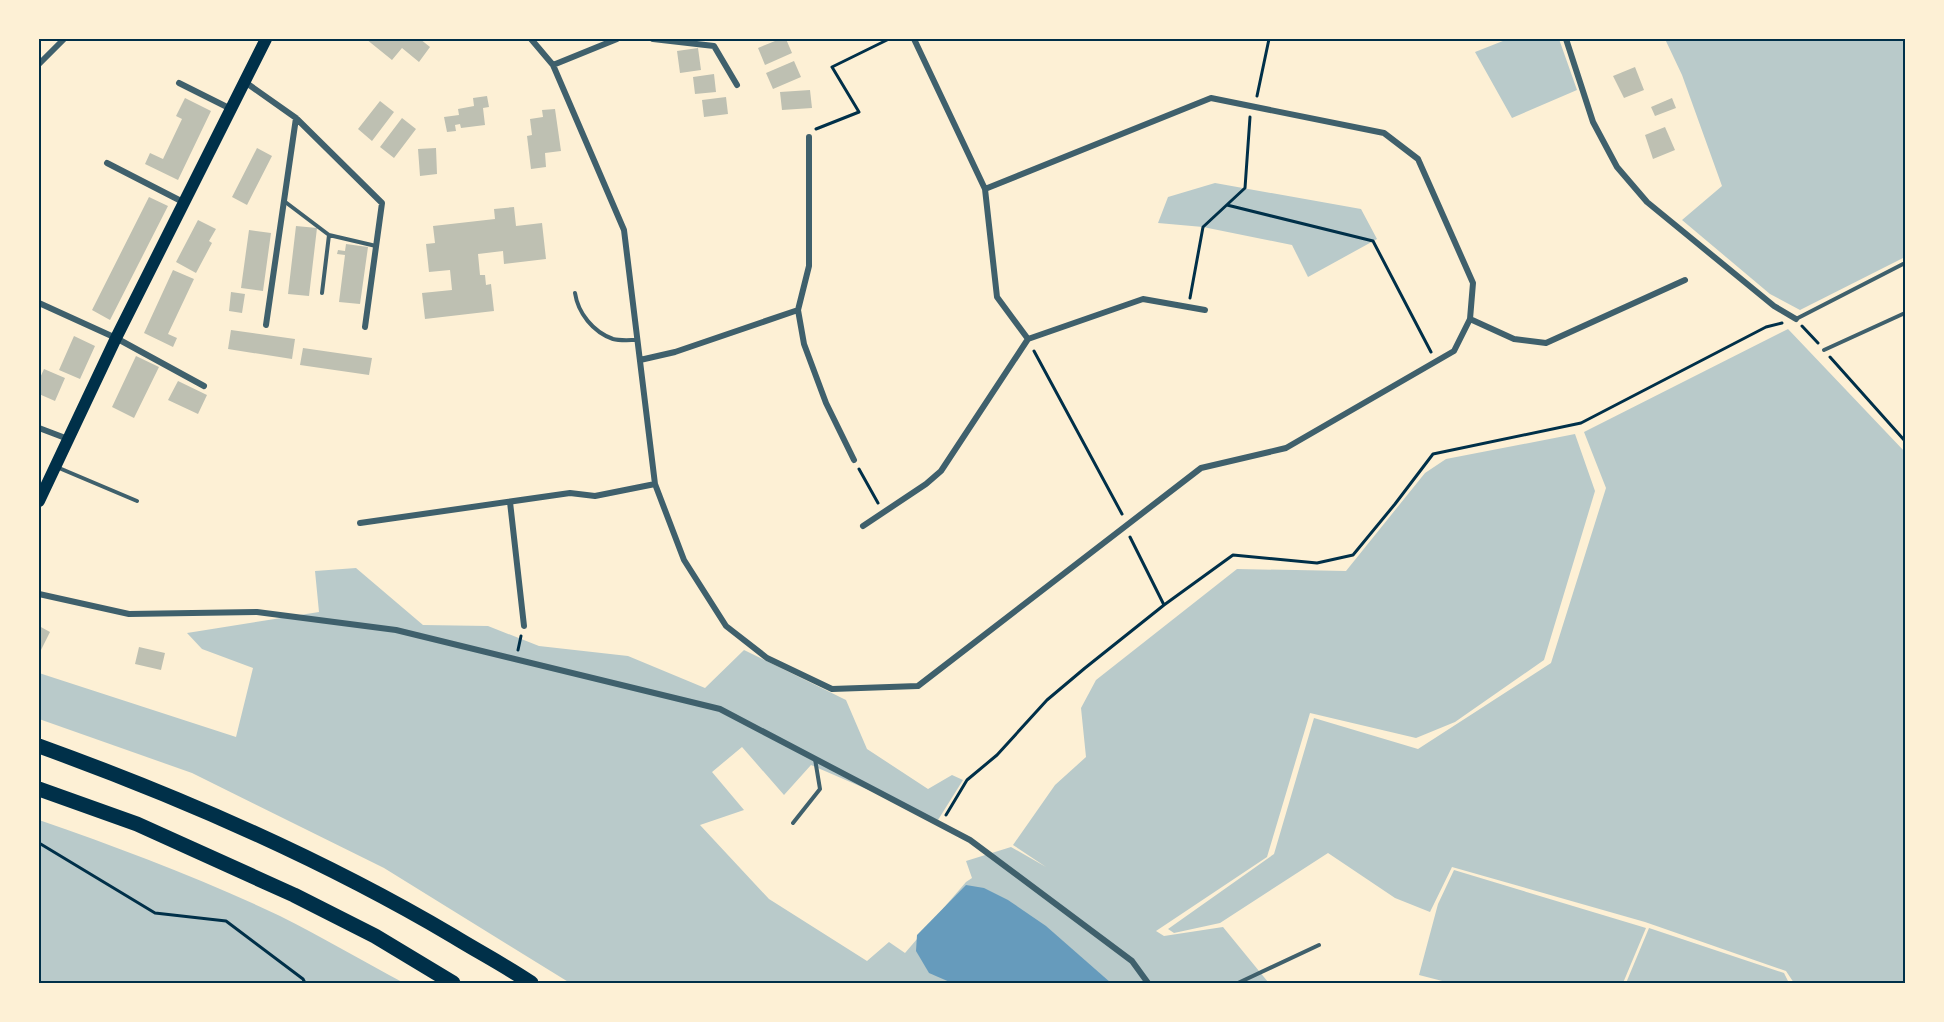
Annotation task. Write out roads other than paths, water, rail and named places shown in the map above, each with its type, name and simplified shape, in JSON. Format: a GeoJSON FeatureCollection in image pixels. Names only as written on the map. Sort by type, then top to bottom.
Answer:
{"type":"FeatureCollection","features":[{"type":"Feature","properties":{"kind":"highway"},"geometry":{"type":"LineString","coordinates":[[39,746],[152,788],[314,860],[397,903],[531,983]]}},
{"type":"Feature","properties":{"kind":"highway"},"geometry":{"type":"LineString","coordinates":[[39,789],[137,824],[294,895],[375,936],[453,983]]}},
{"type":"Feature","properties":{"kind":"main road"},"geometry":{"type":"LineString","coordinates":[[39,501],[116,338],[266,39]]}},
{"type":"Feature","properties":{"kind":"street"},"geometry":{"type":"LineString","coordinates":[[40,61],[64,39]]}},
{"type":"Feature","properties":{"kind":"street"},"geometry":{"type":"LineString","coordinates":[[531,39],[553,65],[624,230],[655,484],[684,560],[726,626],[767,658],[832,689],[918,686],[1201,468],[1286,448],[1454,351],[1470,319],[1473,283],[1418,159],[1384,133],[1211,98],[985,189]]}},
{"type":"Feature","properties":{"kind":"street"},"geometry":{"type":"LineString","coordinates":[[553,65],[617,39]]}},
{"type":"Feature","properties":{"kind":"street"},"geometry":{"type":"LineString","coordinates":[[653,39],[714,46],[737,85]]}},
{"type":"Feature","properties":{"kind":"street"},"geometry":{"type":"LineString","coordinates":[[914,39],[985,189],[997,297],[1028,339]]}},
{"type":"Feature","properties":{"kind":"street"},"geometry":{"type":"LineString","coordinates":[[1566,39],[1593,122],[1617,167],[1647,202],[1774,306],[1796,319]]}},
{"type":"Feature","properties":{"kind":"street"},"geometry":{"type":"LineString","coordinates":[[245,82],[296,118],[382,203],[365,327]]}},
{"type":"Feature","properties":{"kind":"street"},"geometry":{"type":"LineString","coordinates":[[179,83],[231,110]]}},
{"type":"Feature","properties":{"kind":"street"},"geometry":{"type":"LineString","coordinates":[[266,325],[296,118]]}},
{"type":"Feature","properties":{"kind":"street"},"geometry":{"type":"LineString","coordinates":[[809,137],[809,266],[798,310],[804,344],[826,403],[854,460]]}},
{"type":"Feature","properties":{"kind":"street"},"geometry":{"type":"LineString","coordinates":[[107,163],[184,202]]}},
{"type":"Feature","properties":{"kind":"street"},"geometry":{"type":"LineString","coordinates":[[1470,319],[1514,339],[1546,343],[1685,280]]}},
{"type":"Feature","properties":{"kind":"street"},"geometry":{"type":"LineString","coordinates":[[863,526],[926,484],[941,471],[1028,339],[1143,299],[1205,310]]}},
{"type":"Feature","properties":{"kind":"street"},"geometry":{"type":"LineString","coordinates":[[39,303],[116,338],[204,386]]}},
{"type":"Feature","properties":{"kind":"street"},"geometry":{"type":"LineString","coordinates":[[640,360],[675,352],[798,310]]}},
{"type":"Feature","properties":{"kind":"street"},"geometry":{"type":"LineString","coordinates":[[39,428],[68,440]]}},
{"type":"Feature","properties":{"kind":"street"},"geometry":{"type":"LineString","coordinates":[[360,523],[570,493],[595,496],[655,484]]}},
{"type":"Feature","properties":{"kind":"street"},"geometry":{"type":"LineString","coordinates":[[510,502],[524,626]]}},
{"type":"Feature","properties":{"kind":"street"},"geometry":{"type":"LineString","coordinates":[[39,594],[129,614],[257,612],[396,630],[720,709],[970,840],[1132,961],[1148,983]]}},
{"type":"Feature","properties":{"kind":"lane"},"geometry":{"type":"LineString","coordinates":[[284,201],[329,235],[376,246]]}},
{"type":"Feature","properties":{"kind":"lane"},"geometry":{"type":"LineString","coordinates":[[322,293],[329,235]]}},
{"type":"Feature","properties":{"kind":"lane"},"geometry":{"type":"LineString","coordinates":[[1796,319],[1905,263]]}},
{"type":"Feature","properties":{"kind":"lane"},"geometry":{"type":"LineString","coordinates":[[575,293],[577,305],[591,324],[614,339],[637,340]]}},
{"type":"Feature","properties":{"kind":"lane"},"geometry":{"type":"LineString","coordinates":[[1824,350],[1905,313]]}},
{"type":"Feature","properties":{"kind":"lane"},"geometry":{"type":"LineString","coordinates":[[55,466],[137,501]]}},
{"type":"Feature","properties":{"kind":"lane"},"geometry":{"type":"LineString","coordinates":[[793,823],[820,789],[814,758]]}},
{"type":"Feature","properties":{"kind":"lane"},"geometry":{"type":"LineString","coordinates":[[1238,983],[1319,945]]}},
{"type":"Feature","properties":{"kind":"water"},"geometry":{"type":"Polygon","coordinates":[[[966,885],[984,888],[1008,900],[1046,926],[1111,983],[952,983],[929,973],[916,951],[917,935],[966,885]]]}}]}
